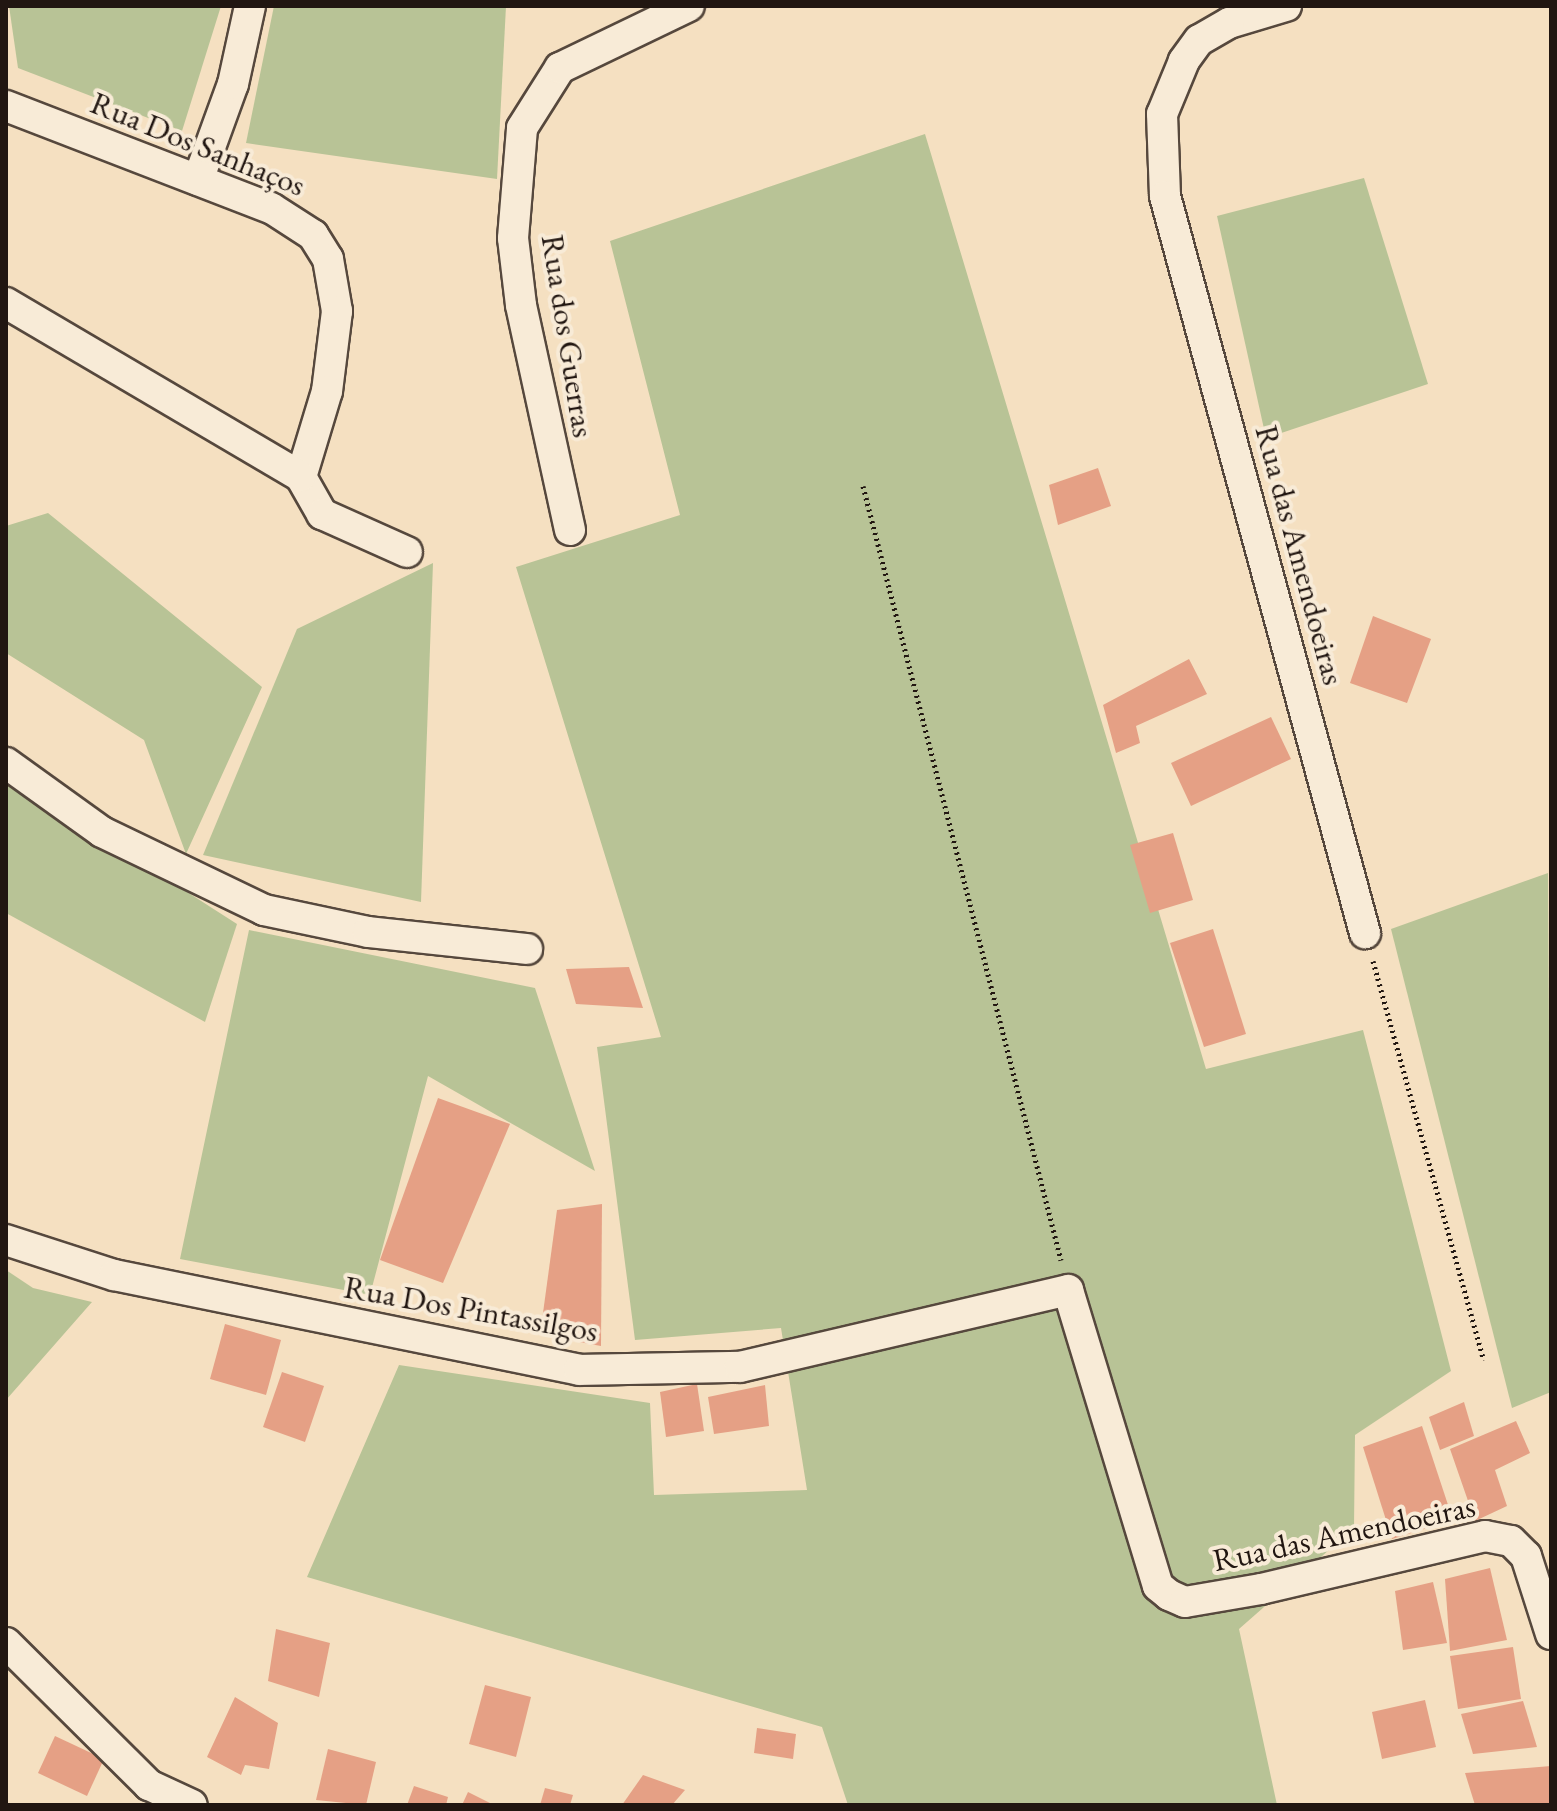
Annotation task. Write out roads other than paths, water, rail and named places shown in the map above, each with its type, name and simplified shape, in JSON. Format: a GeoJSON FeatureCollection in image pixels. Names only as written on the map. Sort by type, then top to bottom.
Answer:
{"type":"FeatureCollection","features":[{"type":"Feature","properties":{"kind":"street"},"geometry":{"type":"LineString","coordinates":[[198,180],[233,84],[250,6]]}},
{"type":"Feature","properties":{"kind":"street","name":"Rua dos Guerras"},"geometry":{"type":"LineString","coordinates":[[570,530],[521,305],[513,238],[522,128],[560,68],[689,6]]}},
{"type":"Feature","properties":{"kind":"street","name":"Rua das Amendoeiras"},"geometry":{"type":"LineString","coordinates":[[1286,6],[1209,34],[1184,61],[1162,114],[1165,196],[1365,933]]}},
{"type":"Feature","properties":{"kind":"street","name":"Rua Dos Sanhaços"},"geometry":{"type":"LineString","coordinates":[[6,106],[300,221],[328,259],[336,343],[301,477]]}},
{"type":"Feature","properties":{"kind":"street"},"geometry":{"type":"LineString","coordinates":[[6,303],[301,477],[322,514],[407,552]]}},
{"type":"Feature","properties":{"kind":"street"},"geometry":{"type":"LineString","coordinates":[[6,763],[102,832],[264,910],[368,932],[527,949]]}},
{"type":"Feature","properties":{"kind":"street","name":"Rua Dos Pintassilgos"},"geometry":{"type":"LineString","coordinates":[[6,1240],[114,1275],[579,1370],[754,1365],[1068,1290],[1158,1586],[1185,1602]]}},
{"type":"Feature","properties":{"kind":"street","name":"Rua das Amendoeiras"},"geometry":{"type":"LineString","coordinates":[[1185,1602],[1485,1536],[1511,1541],[1526,1556],[1551,1634]]}},
{"type":"Feature","properties":{"kind":"street"},"geometry":{"type":"LineString","coordinates":[[6,1643],[149,1785],[192,1805]]}}]}
